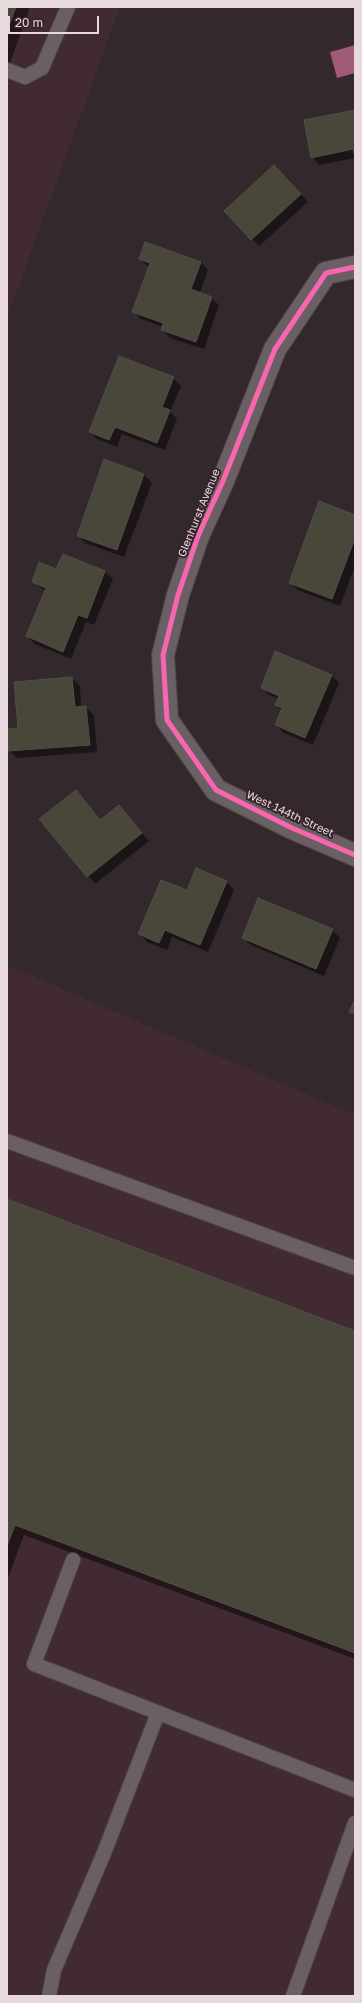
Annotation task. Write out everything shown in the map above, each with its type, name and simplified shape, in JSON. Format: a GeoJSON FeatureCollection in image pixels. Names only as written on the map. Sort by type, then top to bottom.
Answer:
{"type":"FeatureCollection","features":[{"type":"Feature","properties":{"kind":"street","name":"Glenhurst Avenue"},"geometry":{"type":"LineString","coordinates":[[216,790],[167,720],[163,655],[178,595],[198,536],[223,481],[275,349],[326,273],[355,267]]}},
{"type":"Feature","properties":{"kind":"street","name":"West 144th Street"},"geometry":{"type":"LineString","coordinates":[[216,790],[292,828],[355,855]]}},
{"type":"Feature","properties":{"kind":"lane"},"geometry":{"type":"LineString","coordinates":[[7,70],[25,77],[42,68],[68,7]]}},
{"type":"Feature","properties":{"kind":"lane"},"geometry":{"type":"LineString","coordinates":[[7,1141],[355,1268]]}},
{"type":"Feature","properties":{"kind":"lane"},"geometry":{"type":"LineString","coordinates":[[73,1560],[34,1664],[355,1790]]}},
{"type":"Feature","properties":{"kind":"lane"},"geometry":{"type":"LineString","coordinates":[[49,1996],[54,1970],[104,1853],[158,1713]]}},
{"type":"Feature","properties":{"kind":"lane"},"geometry":{"type":"LineString","coordinates":[[293,1996],[352,1840],[355,1823]]}},
{"type":"Feature","properties":{"kind":"shaded area"},"geometry":{"type":"Polygon","coordinates":[[[7,7],[120,7],[7,318],[7,7]]]}},
{"type":"Feature","properties":{"kind":"shaded area"},"geometry":{"type":"Polygon","coordinates":[[[355,45],[355,73],[337,78],[330,52],[355,45]]]}},
{"type":"Feature","properties":{"kind":"shaded area"},"geometry":{"type":"Polygon","coordinates":[[[7,965],[355,1115],[355,1996],[7,1996],[7,965]]]}},
{"type":"Feature","properties":{"kind":"building"},"geometry":{"type":"Polygon","coordinates":[[[7,7],[16,7],[7,31],[7,7]]]}},
{"type":"Feature","properties":{"kind":"building"},"geometry":{"type":"Polygon","coordinates":[[[355,110],[355,158],[353,149],[311,158],[304,120],[355,110]]]}},
{"type":"Feature","properties":{"kind":"building"},"geometry":{"type":"Polygon","coordinates":[[[274,165],[301,194],[251,240],[224,211],[274,165]]]}},
{"type":"Feature","properties":{"kind":"building"},"geometry":{"type":"Polygon","coordinates":[[[145,242],[201,262],[191,289],[212,297],[196,342],[161,330],[163,323],[132,312],[150,263],[139,259],[145,242]]]}},
{"type":"Feature","properties":{"kind":"building"},"geometry":{"type":"Polygon","coordinates":[[[119,356],[174,377],[162,407],[170,410],[157,443],[115,427],[109,440],[89,432],[119,356]]]}},
{"type":"Feature","properties":{"kind":"building"},"geometry":{"type":"Polygon","coordinates":[[[104,459],[144,474],[117,550],[77,536],[104,459]]]}},
{"type":"Feature","properties":{"kind":"building"},"geometry":{"type":"Polygon","coordinates":[[[319,501],[355,515],[355,538],[332,599],[289,583],[319,501]]]}},
{"type":"Feature","properties":{"kind":"building"},"geometry":{"type":"Polygon","coordinates":[[[63,554],[105,571],[87,618],[78,615],[63,652],[26,636],[46,588],[32,582],[39,562],[56,569],[63,554]]]}},
{"type":"Feature","properties":{"kind":"building"},"geometry":{"type":"Polygon","coordinates":[[[275,651],[332,675],[305,738],[275,725],[282,708],[275,705],[279,696],[261,688],[275,651]]]}},
{"type":"Feature","properties":{"kind":"building"},"geometry":{"type":"Polygon","coordinates":[[[72,677],[75,707],[86,706],[90,745],[8,751],[7,729],[18,728],[14,682],[72,677]]]}},
{"type":"Feature","properties":{"kind":"building"},"geometry":{"type":"Polygon","coordinates":[[[76,790],[100,820],[119,805],[142,833],[87,877],[39,819],[76,790]]]}},
{"type":"Feature","properties":{"kind":"building"},"geometry":{"type":"Polygon","coordinates":[[[196,868],[227,881],[200,945],[165,930],[159,943],[138,934],[161,880],[187,890],[196,868]]]}},
{"type":"Feature","properties":{"kind":"building"},"geometry":{"type":"Polygon","coordinates":[[[258,898],[333,929],[316,969],[242,938],[258,898]]]}},
{"type":"Feature","properties":{"kind":"building"},"geometry":{"type":"Polygon","coordinates":[[[355,999],[355,1014],[349,1012],[355,999]]]}},
{"type":"Feature","properties":{"kind":"building"},"geometry":{"type":"Polygon","coordinates":[[[7,1199],[355,1331],[355,1653],[15,1525],[7,1546],[7,1199]]]}},
{"type":"Feature","properties":{"kind":"cycle path"},"geometry":{"type":"LineString","coordinates":[[355,267],[326,273],[275,349],[223,481],[198,536],[178,595],[163,655],[167,720],[216,790],[292,828],[355,855]]}}]}
